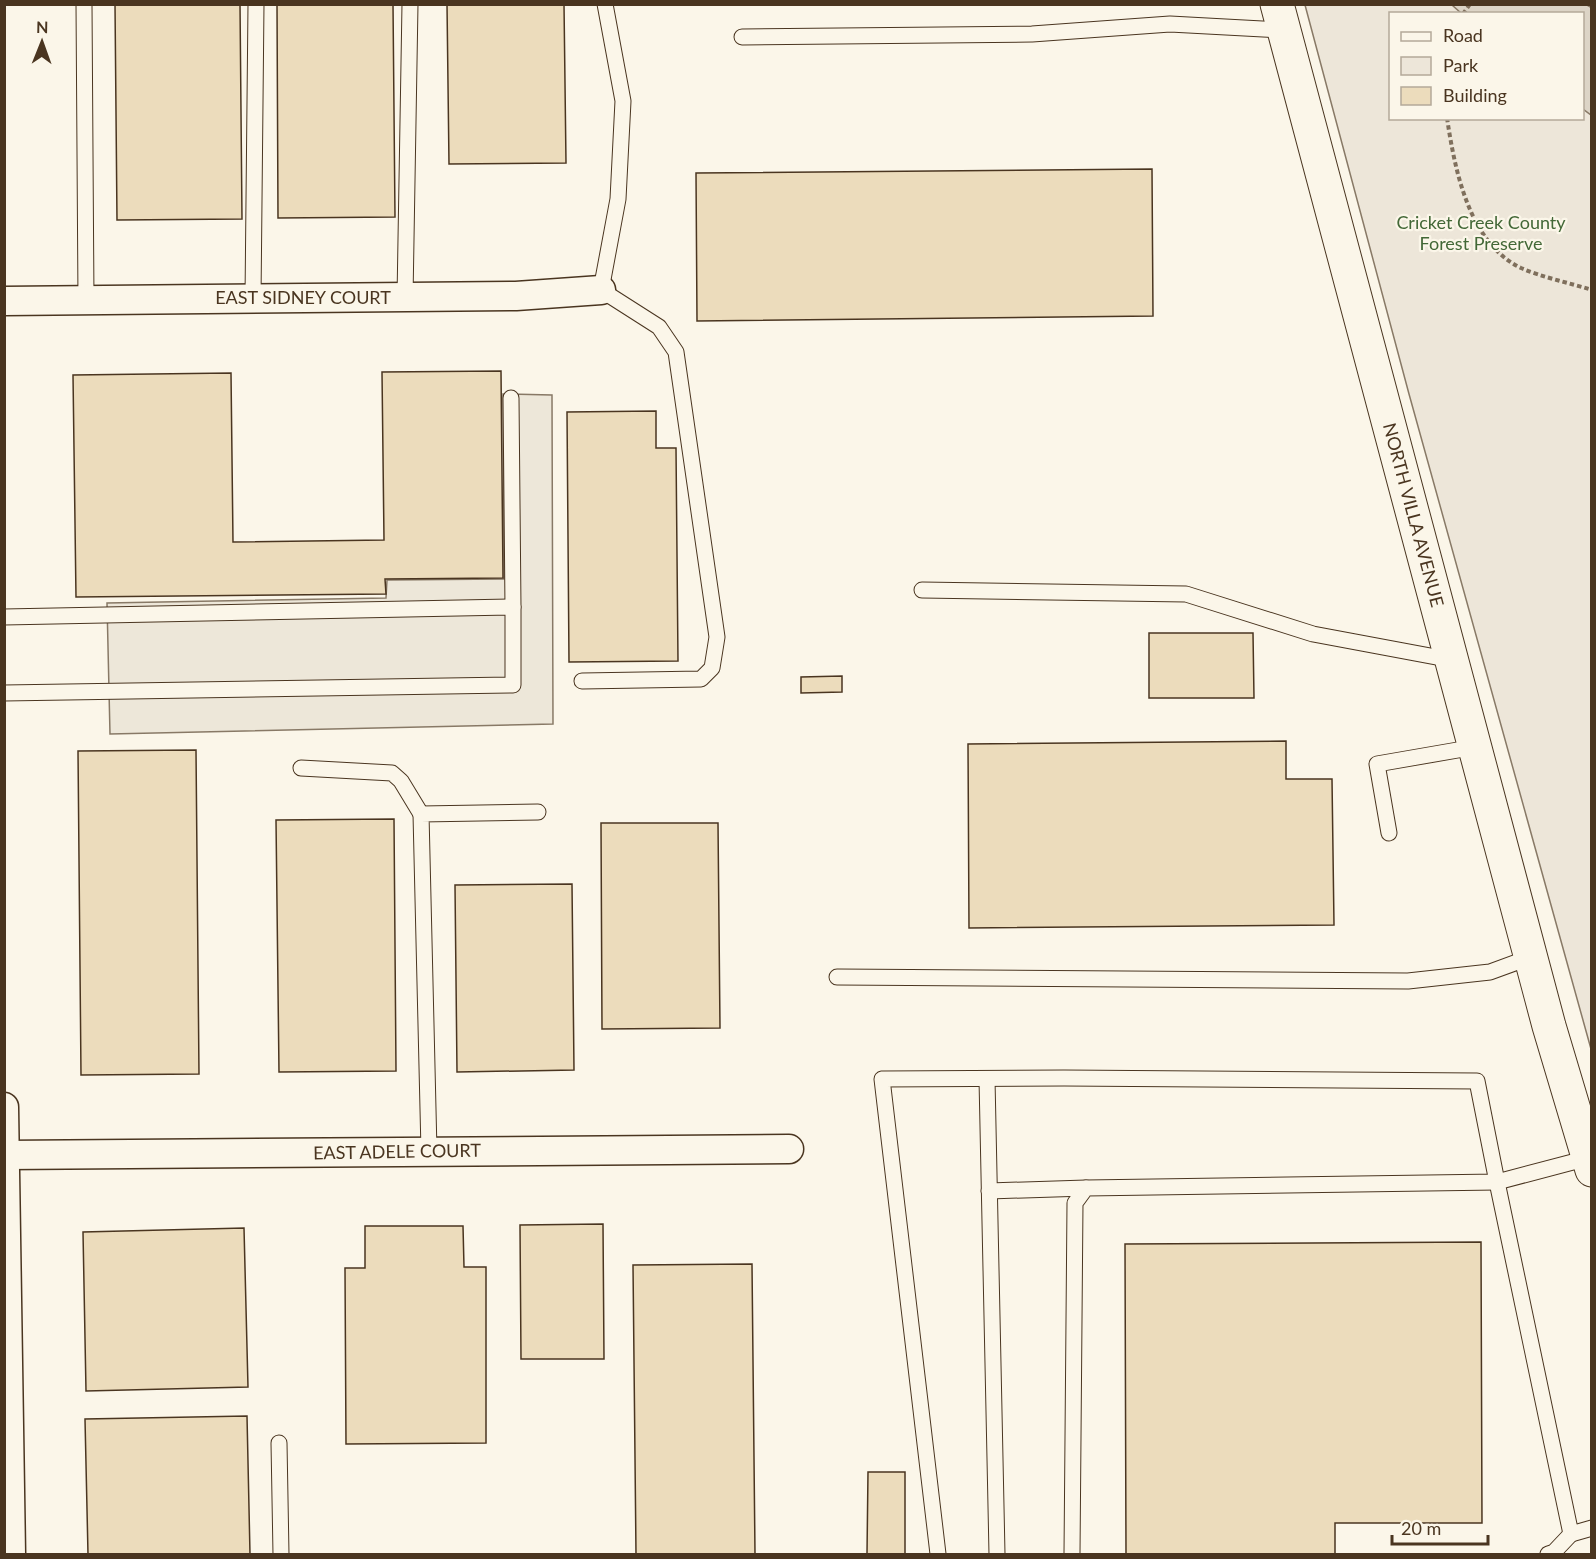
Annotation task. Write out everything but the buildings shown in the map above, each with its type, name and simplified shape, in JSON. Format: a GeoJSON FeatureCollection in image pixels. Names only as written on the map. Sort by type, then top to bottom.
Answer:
{"type":"FeatureCollection","features":[{"type":"Feature","properties":{"kind":"main road","name":"NORTH VILLA AVENUE"},"geometry":{"type":"LineString","coordinates":[[1280,17],[1549,1026],[1590,1164]]}},
{"type":"Feature","properties":{"kind":"street","name":"EAST SIDNEY COURT"},"geometry":{"type":"LineString","coordinates":[[4,301],[516,296],[601,290]]}},
{"type":"Feature","properties":{"kind":"street"},"geometry":{"type":"LineString","coordinates":[[4,1107],[10,1554]]}},
{"type":"Feature","properties":{"kind":"street","name":"EAST ADELE COURT"},"geometry":{"type":"LineString","coordinates":[[5,1155],[789,1149]]}},
{"type":"Feature","properties":{"kind":"lane"},"geometry":{"type":"LineString","coordinates":[[84,4],[86,301]]}},
{"type":"Feature","properties":{"kind":"lane"},"geometry":{"type":"LineString","coordinates":[[253,299],[256,4]]}},
{"type":"Feature","properties":{"kind":"lane"},"geometry":{"type":"LineString","coordinates":[[405,298],[410,4]]}},
{"type":"Feature","properties":{"kind":"lane"},"geometry":{"type":"LineString","coordinates":[[582,681],[701,679],[712,668],[716,656],[717,636],[676,352],[659,327],[601,290],[618,199],[623,101],[605,4]]}},
{"type":"Feature","properties":{"kind":"lane"},"geometry":{"type":"LineString","coordinates":[[742,36],[1032,34],[1280,17]]}},
{"type":"Feature","properties":{"kind":"lane"},"geometry":{"type":"LineString","coordinates":[[4,693],[513,686],[511,398]]}},
{"type":"Feature","properties":{"kind":"lane"},"geometry":{"type":"LineString","coordinates":[[922,590],[1186,594],[1313,634],[1452,660]]}},
{"type":"Feature","properties":{"kind":"lane"},"geometry":{"type":"LineString","coordinates":[[4,617],[513,607]]}},
{"type":"Feature","properties":{"kind":"lane"},"geometry":{"type":"LineString","coordinates":[[1389,833],[1377,764],[1474,747]]}},
{"type":"Feature","properties":{"kind":"lane"},"geometry":{"type":"LineString","coordinates":[[301,768],[392,773],[401,781],[421,814],[429,1152]]}},
{"type":"Feature","properties":{"kind":"lane"},"geometry":{"type":"LineString","coordinates":[[421,814],[538,812]]}},
{"type":"Feature","properties":{"kind":"lane"},"geometry":{"type":"LineString","coordinates":[[837,977],[1408,981],[1490,972],[1531,957]]}},
{"type":"Feature","properties":{"kind":"lane"},"geometry":{"type":"LineString","coordinates":[[938,1554],[882,1079],[1477,1081],[1570,1534]]}},
{"type":"Feature","properties":{"kind":"lane"},"geometry":{"type":"LineString","coordinates":[[987,1079],[997,1554]]}},
{"type":"Feature","properties":{"kind":"lane"},"geometry":{"type":"LineString","coordinates":[[989,1191],[1497,1182],[1590,1164]]}},
{"type":"Feature","properties":{"kind":"lane"},"geometry":{"type":"LineString","coordinates":[[1072,1554],[1075,1203],[1086,1188]]}},
{"type":"Feature","properties":{"kind":"lane"},"geometry":{"type":"LineString","coordinates":[[279,1443],[280,1554]]}},
{"type":"Feature","properties":{"kind":"lane"},"geometry":{"type":"LineString","coordinates":[[1548,1554],[1554,1552],[1570,1534],[1592,1528]]}},
{"type":"Feature","properties":{"kind":"path"},"geometry":{"type":"LineString","coordinates":[[1447,120],[1461,187],[1480,230],[1492,248],[1522,269],[1592,290]]}},
{"type":"Feature","properties":{"kind":"green space","name":"Cricket Creek County Forest Preserve"},"geometry":{"type":"Polygon","coordinates":[[[1305,5],[1591,5],[1591,1049],[1409,394],[1305,5]]]}},
{"type":"Feature","properties":{"kind":"shaded area"},"geometry":{"type":"Polygon","coordinates":[[[1452,5],[1587,5],[1592,8],[1591,115],[1584,110],[1584,12],[1460,12],[1452,5]]]}},
{"type":"Feature","properties":{"kind":"shaded area"},"geometry":{"type":"Polygon","coordinates":[[[503,394],[552,395],[553,724],[110,734],[107,603],[386,598],[387,580],[504,579],[503,394]]]}}]}
